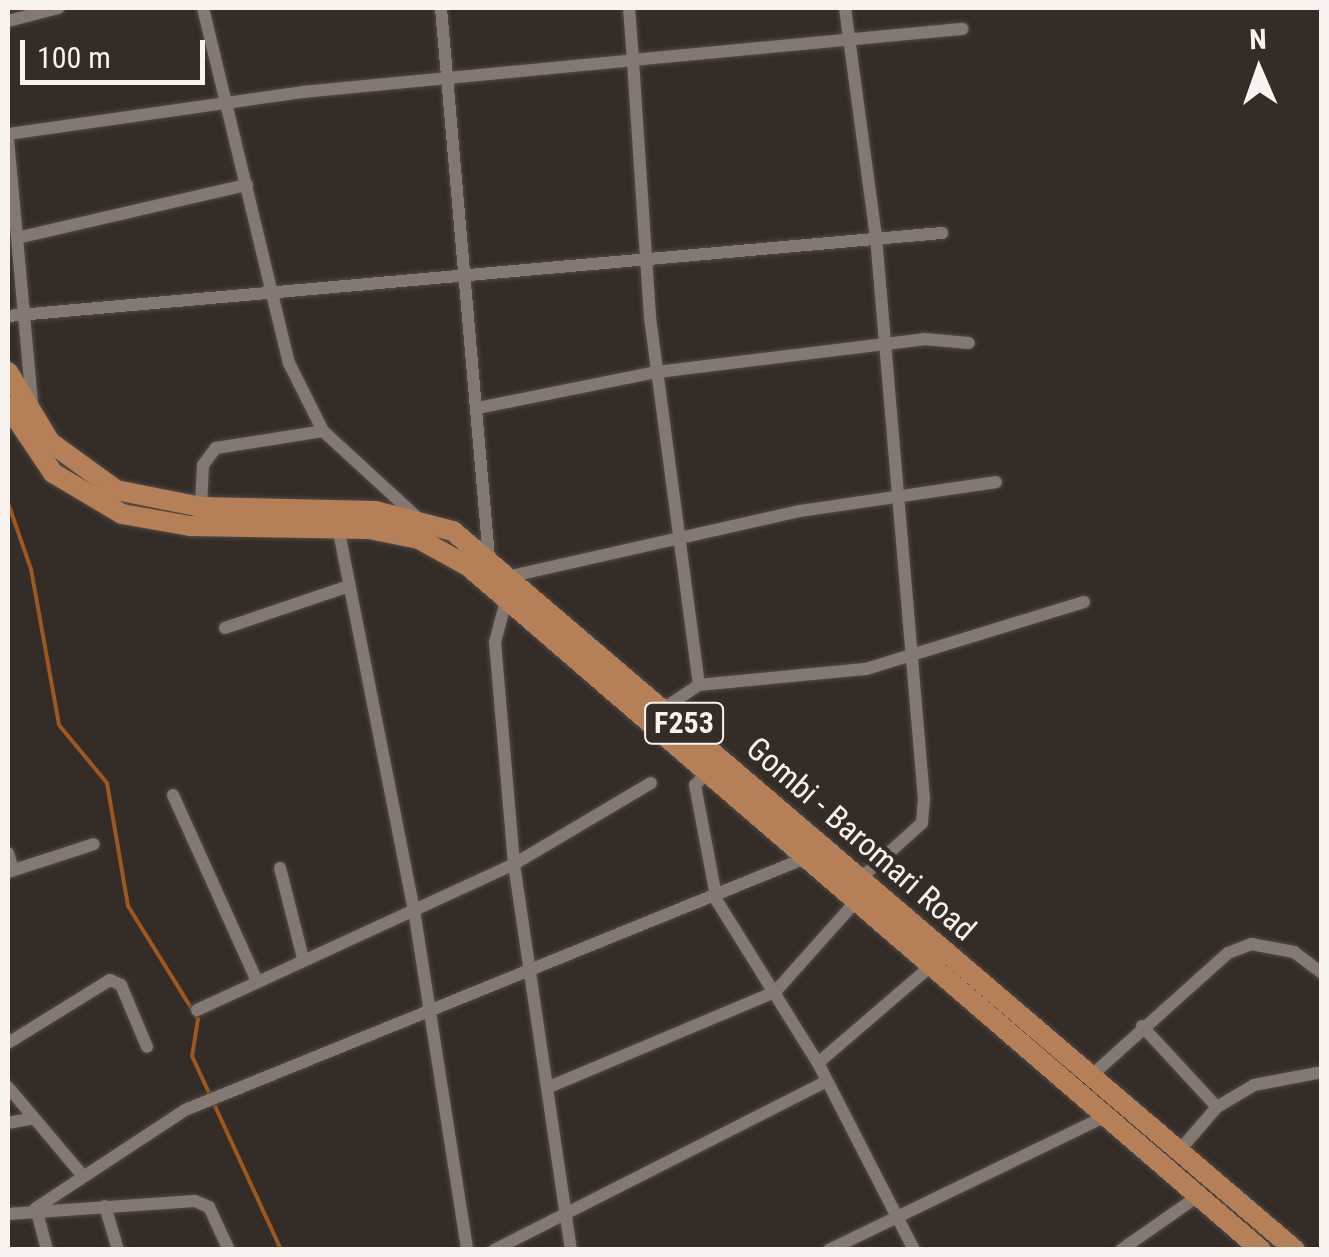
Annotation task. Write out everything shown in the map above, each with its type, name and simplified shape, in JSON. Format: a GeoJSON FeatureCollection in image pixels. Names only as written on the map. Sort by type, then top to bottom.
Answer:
{"type":"FeatureCollection","features":[{"type":"Feature","properties":{"kind":"main road","name":"Gombi - Baromari Road"},"geometry":{"type":"LineString","coordinates":[[8,372],[33,414],[90,477],[139,498],[201,507],[417,517],[489,558],[509,586],[859,888],[1092,1075],[1295,1250]]}},
{"type":"Feature","properties":{"kind":"main road","name":"Gombi - Baromari Road"},"geometry":{"type":"LineString","coordinates":[[8,406],[53,473],[122,514],[190,526],[338,526],[419,539],[509,586],[666,708],[810,856],[859,888],[932,965],[1261,1250]]}},
{"type":"Feature","properties":{"kind":"main road"},"geometry":{"type":"LineString","coordinates":[[1205,1203],[1232,1197]]}},
{"type":"Feature","properties":{"kind":"street"},"geometry":{"type":"LineString","coordinates":[[8,20],[58,8]]}},
{"type":"Feature","properties":{"kind":"street"},"geometry":{"type":"LineString","coordinates":[[203,8],[230,101],[266,294],[323,431],[417,517]]}},
{"type":"Feature","properties":{"kind":"street"},"geometry":{"type":"LineString","coordinates":[[441,8],[461,274],[478,408],[489,558]]}},
{"type":"Feature","properties":{"kind":"street"},"geometry":{"type":"LineString","coordinates":[[629,8],[657,372],[699,685]]}},
{"type":"Feature","properties":{"kind":"street"},"geometry":{"type":"LineString","coordinates":[[549,1087],[775,992],[859,888],[922,822],[913,657],[876,237],[846,8]]}},
{"type":"Feature","properties":{"kind":"street"},"geometry":{"type":"LineString","coordinates":[[33,414],[21,236],[8,136],[230,101],[962,29]]}},
{"type":"Feature","properties":{"kind":"street"},"geometry":{"type":"LineString","coordinates":[[21,236],[119,221],[247,184]]}},
{"type":"Feature","properties":{"kind":"street"},"geometry":{"type":"LineString","coordinates":[[8,316],[266,294],[646,254],[942,233]]}},
{"type":"Feature","properties":{"kind":"street"},"geometry":{"type":"LineString","coordinates":[[478,408],[657,372],[886,346],[970,342]]}},
{"type":"Feature","properties":{"kind":"street"},"geometry":{"type":"LineString","coordinates":[[201,507],[203,464],[216,448],[323,431]]}},
{"type":"Feature","properties":{"kind":"street"},"geometry":{"type":"LineString","coordinates":[[571,1250],[514,864],[496,642],[509,586],[680,536],[996,482]]}},
{"type":"Feature","properties":{"kind":"street"},"geometry":{"type":"LineString","coordinates":[[338,526],[346,587],[414,910],[468,1250]]}},
{"type":"Feature","properties":{"kind":"street"},"geometry":{"type":"LineString","coordinates":[[225,628],[346,587]]}},
{"type":"Feature","properties":{"kind":"street"},"geometry":{"type":"LineString","coordinates":[[666,708],[699,685],[807,679],[913,657],[1084,602]]}},
{"type":"Feature","properties":{"kind":"street"},"geometry":{"type":"LineString","coordinates":[[717,764],[695,785],[717,901],[818,1063],[914,1250]]}},
{"type":"Feature","properties":{"kind":"street"},"geometry":{"type":"LineString","coordinates":[[197,1010],[514,864],[651,783]]}},
{"type":"Feature","properties":{"kind":"street"},"geometry":{"type":"LineString","coordinates":[[173,795],[257,981]]}},
{"type":"Feature","properties":{"kind":"street"},"geometry":{"type":"LineString","coordinates":[[8,853],[10,871],[94,844]]}},
{"type":"Feature","properties":{"kind":"street"},"geometry":{"type":"LineString","coordinates":[[36,1208],[82,1175],[202,1104],[428,1010],[528,976],[717,901],[810,856]]}},
{"type":"Feature","properties":{"kind":"street"},"geometry":{"type":"LineString","coordinates":[[280,868],[303,958]]}},
{"type":"Feature","properties":{"kind":"street"},"geometry":{"type":"LineString","coordinates":[[1092,1075],[1142,1026],[1251,944],[1294,952],[1322,973]]}},
{"type":"Feature","properties":{"kind":"street"},"geometry":{"type":"LineString","coordinates":[[818,1063],[932,965]]}},
{"type":"Feature","properties":{"kind":"street"},"geometry":{"type":"LineString","coordinates":[[8,1043],[110,980],[121,986],[147,1048]]}},
{"type":"Feature","properties":{"kind":"street"},"geometry":{"type":"LineString","coordinates":[[1142,1026],[1217,1107]]}},
{"type":"Feature","properties":{"kind":"street"},"geometry":{"type":"LineString","coordinates":[[1180,1151],[1217,1107],[1254,1086],[1322,1072]]}},
{"type":"Feature","properties":{"kind":"street"},"geometry":{"type":"LineString","coordinates":[[494,1250],[826,1081]]}},
{"type":"Feature","properties":{"kind":"street"},"geometry":{"type":"LineString","coordinates":[[8,1087],[82,1175]]}},
{"type":"Feature","properties":{"kind":"street"},"geometry":{"type":"LineString","coordinates":[[829,1250],[1106,1116]]}},
{"type":"Feature","properties":{"kind":"street"},"geometry":{"type":"LineString","coordinates":[[8,1123],[34,1118]]}},
{"type":"Feature","properties":{"kind":"street"},"geometry":{"type":"LineString","coordinates":[[8,1214],[36,1208],[195,1201],[209,1207],[229,1250]]}},
{"type":"Feature","properties":{"kind":"street"},"geometry":{"type":"LineString","coordinates":[[1122,1250],[1205,1203]]}},
{"type":"Feature","properties":{"kind":"street"},"geometry":{"type":"LineString","coordinates":[[105,1206],[118,1250]]}},
{"type":"Feature","properties":{"kind":"street"},"geometry":{"type":"LineString","coordinates":[[36,1208],[46,1250]]}},
{"type":"Feature","properties":{"kind":"waterway"},"geometry":{"type":"LineString","coordinates":[[8,503],[31,569],[59,725],[107,783],[128,906],[198,1019],[192,1056],[210,1095]]}},
{"type":"Feature","properties":{"kind":"waterway"},"geometry":{"type":"LineString","coordinates":[[214,1104],[281,1250]]}}]}
